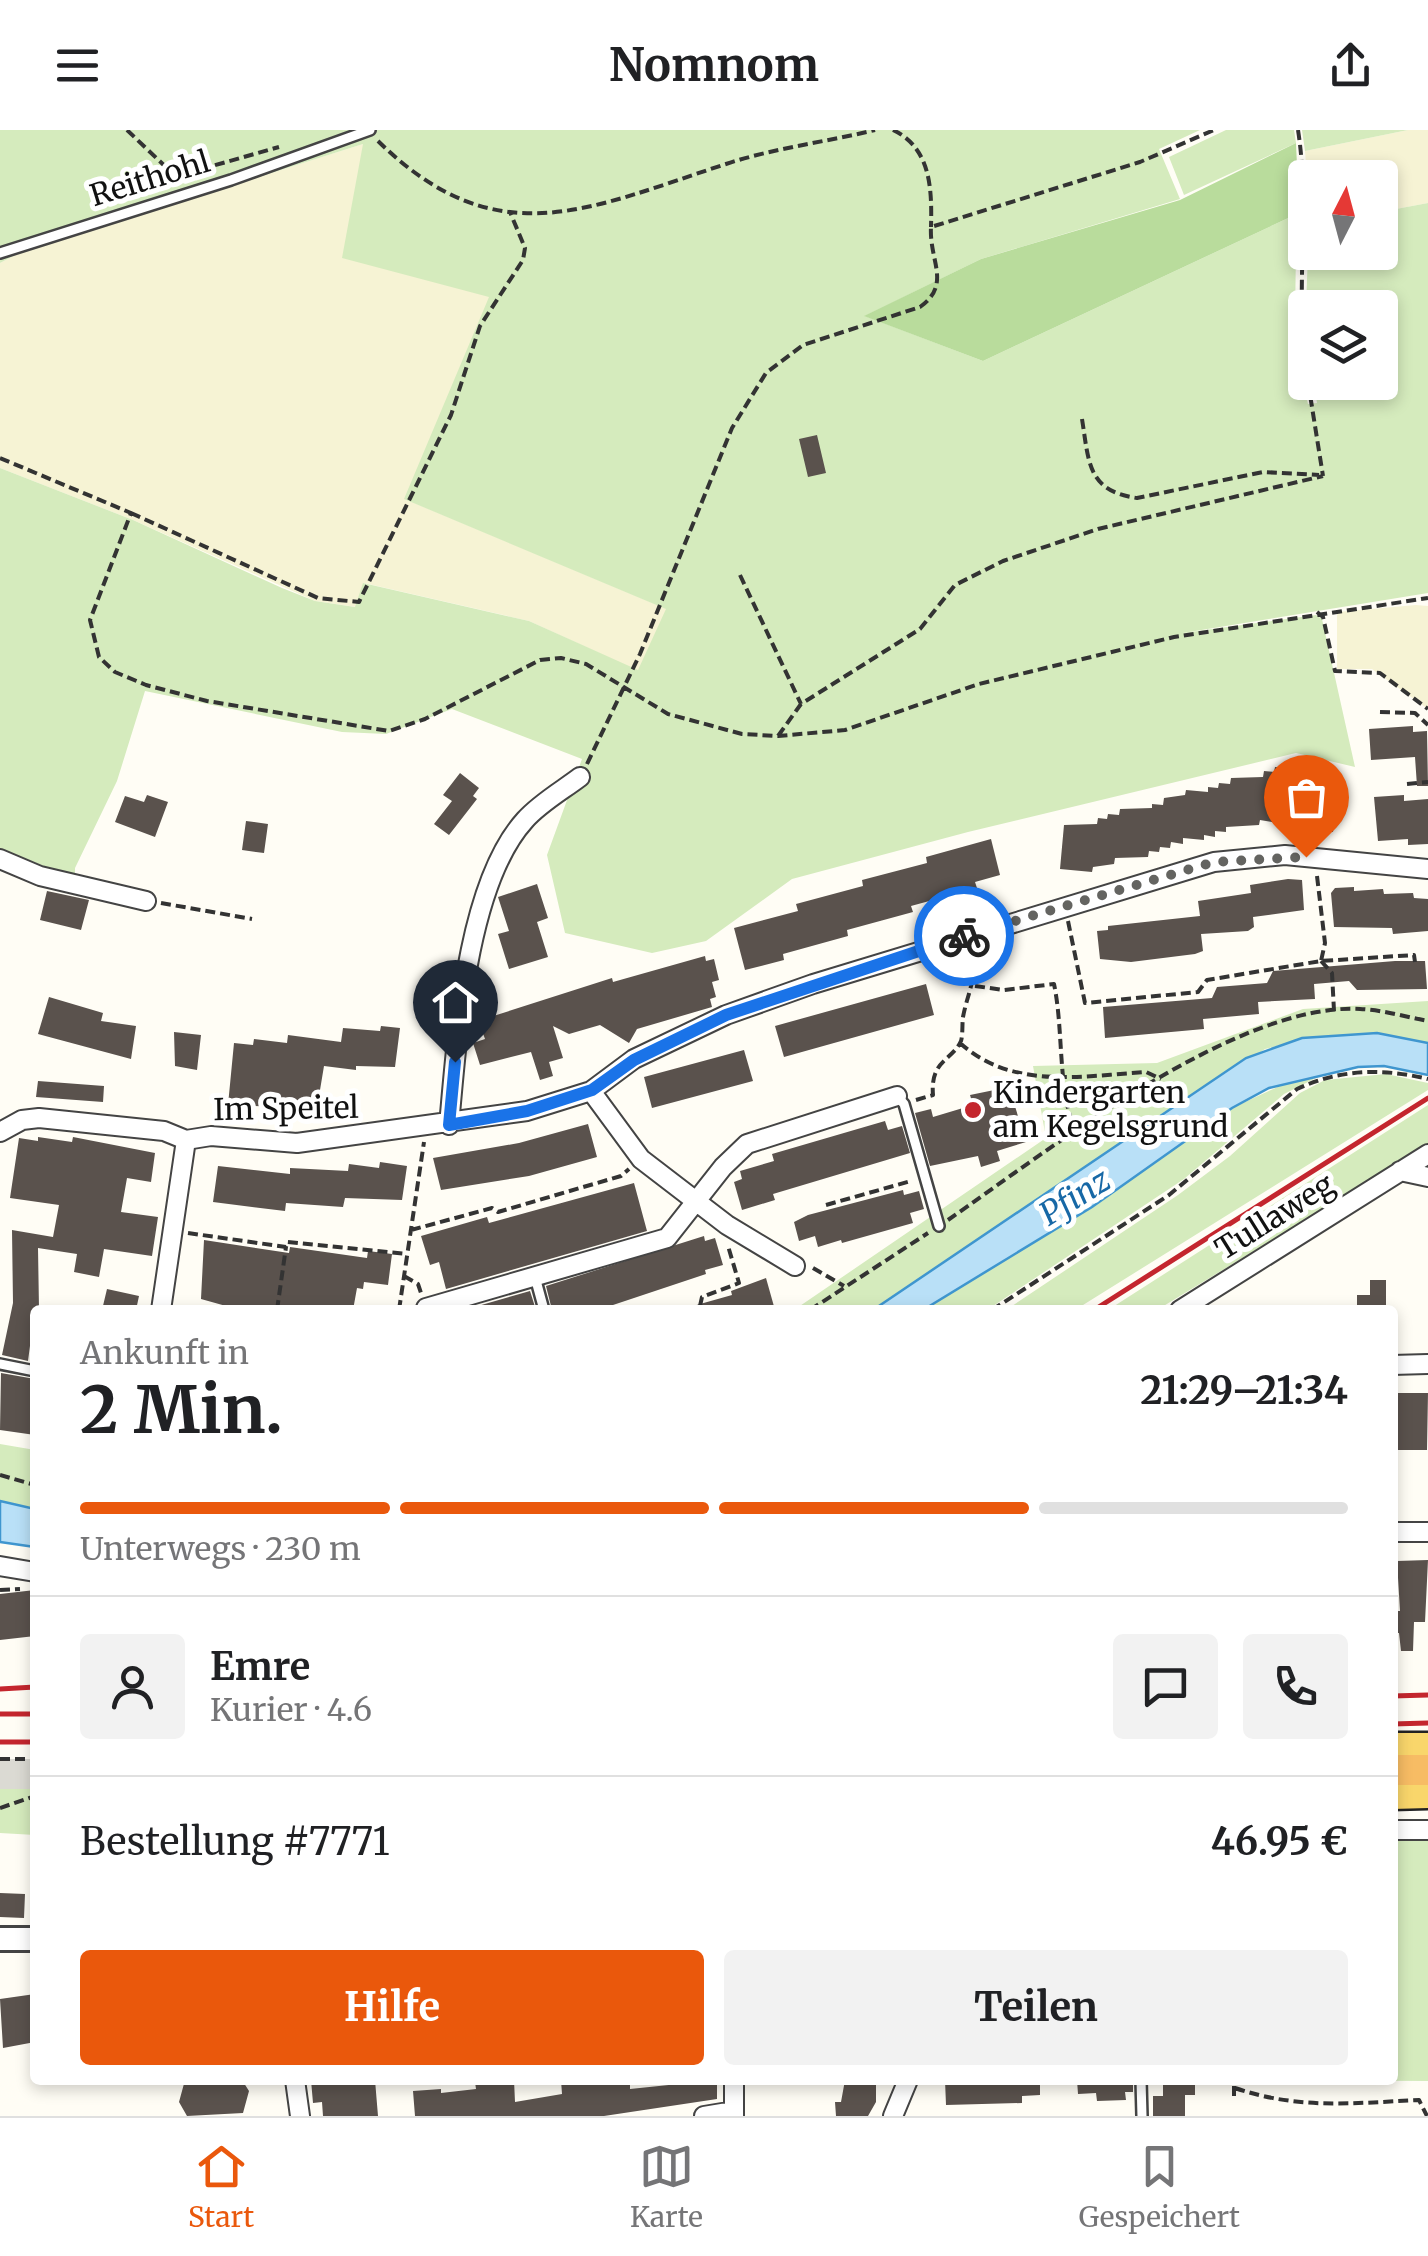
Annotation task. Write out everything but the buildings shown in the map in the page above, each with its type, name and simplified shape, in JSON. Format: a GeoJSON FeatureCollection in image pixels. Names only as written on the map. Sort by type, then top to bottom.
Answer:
{"type":"FeatureCollection","features":[{"type":"Feature","properties":{"kind":"highway"},"geometry":{"type":"LineString","coordinates":[[1398,1770],[1428,1770]]}},
{"type":"Feature","properties":{"kind":"main road"},"geometry":{"type":"LineString","coordinates":[[1398,1748],[1428,1748]]}},
{"type":"Feature","properties":{"kind":"main road"},"geometry":{"type":"LineString","coordinates":[[1398,1794],[1428,1793]]}},
{"type":"Feature","properties":{"kind":"street"},"geometry":{"type":"LineString","coordinates":[[449,1125],[461,999],[479,923],[499,866],[527,818],[580,777]]}},
{"type":"Feature","properties":{"kind":"street","name":"Im Speitel"},"geometry":{"type":"LineString","coordinates":[[0,1132],[39,1118],[164,1131],[186,1140],[211,1136],[297,1142],[449,1125],[527,1111],[592,1090],[634,1060],[726,1015],[968,935],[1214,862],[1285,856],[1428,869]]}},
{"type":"Feature","properties":{"kind":"street"},"geometry":{"type":"LineString","coordinates":[[0,859],[40,876],[146,901]]}},
{"type":"Feature","properties":{"kind":"street"},"geometry":{"type":"LineString","coordinates":[[592,1090],[640,1159],[726,1225],[795,1266]]}},
{"type":"Feature","properties":{"kind":"street"},"geometry":{"type":"LineString","coordinates":[[436,1305],[667,1238],[723,1167],[747,1144],[900,1100]]}},
{"type":"Feature","properties":{"kind":"street"},"geometry":{"type":"LineString","coordinates":[[167,1305],[186,1140]]}},
{"type":"Feature","properties":{"kind":"street","name":"Tullaweg"},"geometry":{"type":"LineString","coordinates":[[1188,1305],[1428,1154]]}},
{"type":"Feature","properties":{"kind":"street"},"geometry":{"type":"LineString","coordinates":[[1400,1172],[1428,1177]]}},
{"type":"Feature","properties":{"kind":"street"},"geometry":{"type":"LineString","coordinates":[[1398,1365],[1428,1364]]}},
{"type":"Feature","properties":{"kind":"street"},"geometry":{"type":"LineString","coordinates":[[1398,1532],[1428,1532]]}},
{"type":"Feature","properties":{"kind":"street"},"geometry":{"type":"LineString","coordinates":[[0,1566],[30,1571]]}},
{"type":"Feature","properties":{"kind":"street"},"geometry":{"type":"LineString","coordinates":[[1398,1830],[1428,1830]]}},
{"type":"Feature","properties":{"kind":"street"},"geometry":{"type":"LineString","coordinates":[[0,1939],[30,1939]]}},
{"type":"Feature","properties":{"kind":"street"},"geometry":{"type":"LineString","coordinates":[[296,2085],[300,2116]]}},
{"type":"Feature","properties":{"kind":"street"},"geometry":{"type":"LineString","coordinates":[[704,2116],[735,2114],[734,2085]]}},
{"type":"Feature","properties":{"kind":"street"},"geometry":{"type":"LineString","coordinates":[[893,2116],[906,2085]]}},
{"type":"Feature","properties":{"kind":"lane","name":"Reithohl"},"geometry":{"type":"LineString","coordinates":[[0,253],[231,180],[369,130]]}},
{"type":"Feature","properties":{"kind":"lane"},"geometry":{"type":"LineString","coordinates":[[900,1100],[940,1226]]}},
{"type":"Feature","properties":{"kind":"lane"},"geometry":{"type":"LineString","coordinates":[[534,1277],[542,1305]]}},
{"type":"Feature","properties":{"kind":"lane"},"geometry":{"type":"LineString","coordinates":[[0,1364],[30,1370]]}},
{"type":"Feature","properties":{"kind":"lane"},"geometry":{"type":"LineString","coordinates":[[1141,2085],[1142,2116]]}},
{"type":"Feature","properties":{"kind":"path"},"geometry":{"type":"LineString","coordinates":[[128,130],[170,170],[192,172],[296,142]]}},
{"type":"Feature","properties":{"kind":"path"},"geometry":{"type":"LineString","coordinates":[[369,130],[429,186],[466,202],[547,216],[618,201],[729,163],[876,130]]}},
{"type":"Feature","properties":{"kind":"path"},"geometry":{"type":"LineString","coordinates":[[580,777],[624,688],[732,428],[766,373],[803,345],[920,308],[935,297],[939,285],[929,176],[908,137],[893,130]]}},
{"type":"Feature","properties":{"kind":"path"},"geometry":{"type":"LineString","coordinates":[[931,227],[1140,162],[1214,130]]}},
{"type":"Feature","properties":{"kind":"path"},"geometry":{"type":"LineString","coordinates":[[1298,130],[1304,166],[1301,290]]}},
{"type":"Feature","properties":{"kind":"path"},"geometry":{"type":"LineString","coordinates":[[0,458],[266,578],[318,598],[360,602],[450,415],[480,326],[518,273],[525,248],[510,212]]}},
{"type":"Feature","properties":{"kind":"path"},"geometry":{"type":"LineString","coordinates":[[1311,400],[1324,476]]}},
{"type":"Feature","properties":{"kind":"path"},"geometry":{"type":"LineString","coordinates":[[1082,419],[1091,471],[1099,484],[1118,495],[1137,498],[1263,472],[1324,476]]}},
{"type":"Feature","properties":{"kind":"path"},"geometry":{"type":"LineString","coordinates":[[778,736],[800,704],[920,629],[955,585],[1002,561],[1081,534],[1324,476]]}},
{"type":"Feature","properties":{"kind":"path"},"geometry":{"type":"LineString","coordinates":[[130,514],[90,620],[99,658],[115,672],[146,685],[208,701],[389,730],[425,719],[540,660],[561,658],[586,664],[668,714],[742,734],[778,736],[845,730],[1029,670],[1174,637],[1317,612],[1428,598]]}},
{"type":"Feature","properties":{"kind":"path"},"geometry":{"type":"LineString","coordinates":[[740,574],[800,704]]}},
{"type":"Feature","properties":{"kind":"path"},"geometry":{"type":"LineString","coordinates":[[1317,612],[1323,617],[1335,671],[1380,673],[1428,709]]}},
{"type":"Feature","properties":{"kind":"path"},"geometry":{"type":"LineString","coordinates":[[1380,712],[1415,713],[1428,724]]}},
{"type":"Feature","properties":{"kind":"path"},"geometry":{"type":"LineString","coordinates":[[1407,784],[1428,782]]}},
{"type":"Feature","properties":{"kind":"path"},"geometry":{"type":"LineString","coordinates":[[1316,858],[1325,944],[1321,961]]}},
{"type":"Feature","properties":{"kind":"path"},"geometry":{"type":"LineString","coordinates":[[146,901],[252,919]]}},
{"type":"Feature","properties":{"kind":"path"},"geometry":{"type":"LineString","coordinates":[[1065,906],[1085,1003],[1198,992],[1207,980],[1321,961],[1414,955],[1415,962]]}},
{"type":"Feature","properties":{"kind":"path"},"geometry":{"type":"LineString","coordinates":[[900,1100],[933,1095],[932,1082],[939,1065],[960,1043],[964,1012],[975,986],[968,935]]}},
{"type":"Feature","properties":{"kind":"path"},"geometry":{"type":"LineString","coordinates":[[1321,961],[1332,973],[1334,1010]]}},
{"type":"Feature","properties":{"kind":"path"},"geometry":{"type":"LineString","coordinates":[[975,986],[1004,990],[1054,984],[1066,1077],[1065,1103],[1076,1132]]}},
{"type":"Feature","properties":{"kind":"path"},"geometry":{"type":"LineString","coordinates":[[818,1305],[1076,1132],[1232,1040],[1334,1010],[1359,1009],[1428,1021]]}},
{"type":"Feature","properties":{"kind":"path"},"geometry":{"type":"LineString","coordinates":[[960,1043],[982,1062],[1010,1074],[1066,1077],[1146,1072],[1161,1080]]}},
{"type":"Feature","properties":{"kind":"path"},"geometry":{"type":"LineString","coordinates":[[1000,1305],[1169,1195],[1297,1090],[1320,1078],[1351,1073],[1404,1073],[1428,1080]]}},
{"type":"Feature","properties":{"kind":"path"},"geometry":{"type":"LineString","coordinates":[[400,1305],[426,1128]]}},
{"type":"Feature","properties":{"kind":"path"},"geometry":{"type":"LineString","coordinates":[[411,1230],[492,1208],[498,1212],[621,1176],[640,1159]]}},
{"type":"Feature","properties":{"kind":"path"},"geometry":{"type":"LineString","coordinates":[[826,1205],[925,1176]]}},
{"type":"Feature","properties":{"kind":"path"},"geometry":{"type":"LineString","coordinates":[[700,1305],[702,1298],[718,1288],[739,1283],[726,1225]]}},
{"type":"Feature","properties":{"kind":"path"},"geometry":{"type":"LineString","coordinates":[[173,1230],[286,1247]]}},
{"type":"Feature","properties":{"kind":"path"},"geometry":{"type":"LineString","coordinates":[[278,1305],[287,1242],[408,1254]]}},
{"type":"Feature","properties":{"kind":"path"},"geometry":{"type":"LineString","coordinates":[[795,1266],[806,1264],[845,1287]]}},
{"type":"Feature","properties":{"kind":"path"},"geometry":{"type":"LineString","coordinates":[[404,1276],[418,1284],[425,1305]]}},
{"type":"Feature","properties":{"kind":"path"},"geometry":{"type":"LineString","coordinates":[[0,1475],[30,1484]]}},
{"type":"Feature","properties":{"kind":"path"},"geometry":{"type":"LineString","coordinates":[[0,1590],[30,1588]]}},
{"type":"Feature","properties":{"kind":"path"},"geometry":{"type":"LineString","coordinates":[[0,1759],[30,1759]]}},
{"type":"Feature","properties":{"kind":"path"},"geometry":{"type":"LineString","coordinates":[[0,1808],[30,1798]]}},
{"type":"Feature","properties":{"kind":"path"},"geometry":{"type":"LineString","coordinates":[[1234,2096],[1235,2085]]}},
{"type":"Feature","properties":{"kind":"path"},"geometry":{"type":"LineString","coordinates":[[1235,2088],[1278,2103],[1419,2100],[1427,2116]]}},
{"type":"Feature","properties":{"kind":"shaded area"},"geometry":{"type":"Polygon","coordinates":[[[1408,130],[1428,130],[1428,203],[1398,209],[1398,160],[1306,160],[1305,151],[1408,130]]]}},
{"type":"Feature","properties":{"kind":"shaded area"},"geometry":{"type":"Polygon","coordinates":[[[363,144],[490,297],[405,499],[667,609],[638,671],[529,621],[364,583],[356,607],[315,601],[133,520],[0,468],[0,263],[21,252],[363,144]]]}},
{"type":"Feature","properties":{"kind":"shaded area"},"geometry":{"type":"Polygon","coordinates":[[[1428,606],[1428,709],[1372,669],[1337,669],[1337,612],[1428,606]]]}},
{"type":"Feature","properties":{"kind":"green space"},"geometry":{"type":"Polygon","coordinates":[[[0,130],[1200,130],[1159,149],[1180,199],[981,259],[865,316],[983,361],[1288,218],[1288,270],[1296,270],[1296,290],[1288,290],[1288,400],[1307,400],[1308,404],[1317,400],[1398,400],[1398,290],[1307,290],[1307,270],[1398,270],[1398,209],[1428,203],[1428,593],[1183,633],[1316,615],[1322,619],[1355,767],[1296,753],[968,832],[792,879],[706,941],[652,953],[565,933],[547,855],[582,759],[452,709],[386,734],[342,732],[145,691],[117,781],[75,868],[75,879],[0,848],[0,468],[133,520],[315,601],[355,607],[363,583],[529,621],[638,670],[666,609],[404,499],[489,297],[342,258],[363,144],[21,252],[0,263],[0,130]]]}},
{"type":"Feature","properties":{"kind":"green space"},"geometry":{"type":"Polygon","coordinates":[[[1226,130],[1294,130],[1296,143],[1184,195],[1169,157],[1226,130]]]}},
{"type":"Feature","properties":{"kind":"green space"},"geometry":{"type":"Polygon","coordinates":[[[1302,130],[1408,130],[1305,151],[1302,130]]]}},
{"type":"Feature","properties":{"kind":"green space"},"geometry":{"type":"Polygon","coordinates":[[[1296,143],[1297,160],[1288,160],[1288,218],[983,361],[864,316],[981,259],[1180,200],[1296,143]]]}},
{"type":"Feature","properties":{"kind":"green space"},"geometry":{"type":"Polygon","coordinates":[[[1428,1001],[1428,1043],[1346,1035],[1265,1049],[881,1305],[801,1305],[1046,1138],[1033,1066],[1157,1063],[1303,1009],[1428,1001]]]}},
{"type":"Feature","properties":{"kind":"green space"},"geometry":{"type":"Polygon","coordinates":[[[1358,1067],[1324,1074],[1284,1094],[1184,1179],[995,1305],[931,1305],[1092,1207],[1232,1108],[1295,1079],[1358,1067]]]}},
{"type":"Feature","properties":{"kind":"green space"},"geometry":{"type":"Polygon","coordinates":[[[1386,1074],[1428,1083],[1428,1090],[1083,1305],[1013,1305],[1178,1195],[1230,1156],[1300,1093],[1325,1080],[1386,1074]]]}},
{"type":"Feature","properties":{"kind":"green space"},"geometry":{"type":"Polygon","coordinates":[[[1428,1105],[1428,1145],[1165,1305],[1116,1305],[1428,1105]]]}},
{"type":"Feature","properties":{"kind":"green space"},"geometry":{"type":"Polygon","coordinates":[[[0,1444],[30,1449],[30,1508],[0,1501],[0,1444]]]}},
{"type":"Feature","properties":{"kind":"green space"},"geometry":{"type":"Polygon","coordinates":[[[0,1764],[30,1764],[30,1835],[0,1833],[0,1764]]]}},
{"type":"Feature","properties":{"kind":"green space"},"geometry":{"type":"Polygon","coordinates":[[[1398,1837],[1428,1837],[1428,2081],[1398,2081],[1398,1837]]]}},
{"type":"Feature","properties":{"kind":"water","name":"Pfinz"},"geometry":{"type":"Polygon","coordinates":[[[1377,1033],[1428,1043],[1428,1075],[1384,1066],[1358,1067],[1269,1088],[1232,1108],[1092,1207],[931,1305],[880,1305],[1246,1058],[1302,1038],[1377,1033]]]}},
{"type":"Feature","properties":{"kind":"water"},"geometry":{"type":"Polygon","coordinates":[[[0,1501],[30,1508],[30,1546],[0,1542],[0,1501]]]}},
{"type":"Feature","properties":{"kind":"tunnel"},"geometry":{"type":"LineString","coordinates":[[0,1774],[30,1774]]}},
{"type":"Feature","properties":{"kind":"railway"},"geometry":{"type":"LineString","coordinates":[[1102,1305],[1428,1098]]}},
{"type":"Feature","properties":{"kind":"railway"},"geometry":{"type":"LineString","coordinates":[[0,1689],[30,1687]]}},
{"type":"Feature","properties":{"kind":"railway"},"geometry":{"type":"LineString","coordinates":[[1398,1696],[1428,1695]]}},
{"type":"Feature","properties":{"kind":"railway"},"geometry":{"type":"LineString","coordinates":[[0,1714],[30,1714]]}},
{"type":"Feature","properties":{"kind":"railway"},"geometry":{"type":"LineString","coordinates":[[1398,1724],[1428,1723]]}},
{"type":"Feature","properties":{"kind":"railway"},"geometry":{"type":"LineString","coordinates":[[0,1742],[30,1742]]}},
{"type":"Feature","properties":{"kind":"way so far"},"geometry":{"type":"LineString","coordinates":[[964,936],[1214,862],[1306,857]]}},
{"type":"Feature","properties":{"kind":"place","name":"Kindergarten am Kegelsgrund"},"geometry":{"type":"Point","coordinates":[973,1110]}},
{"type":"Feature","properties":{"kind":"route"},"geometry":{"type":"LineString","coordinates":[[455,1062],[449,1125],[527,1111],[592,1090],[634,1060],[726,1015],[964,936]]}}]}
